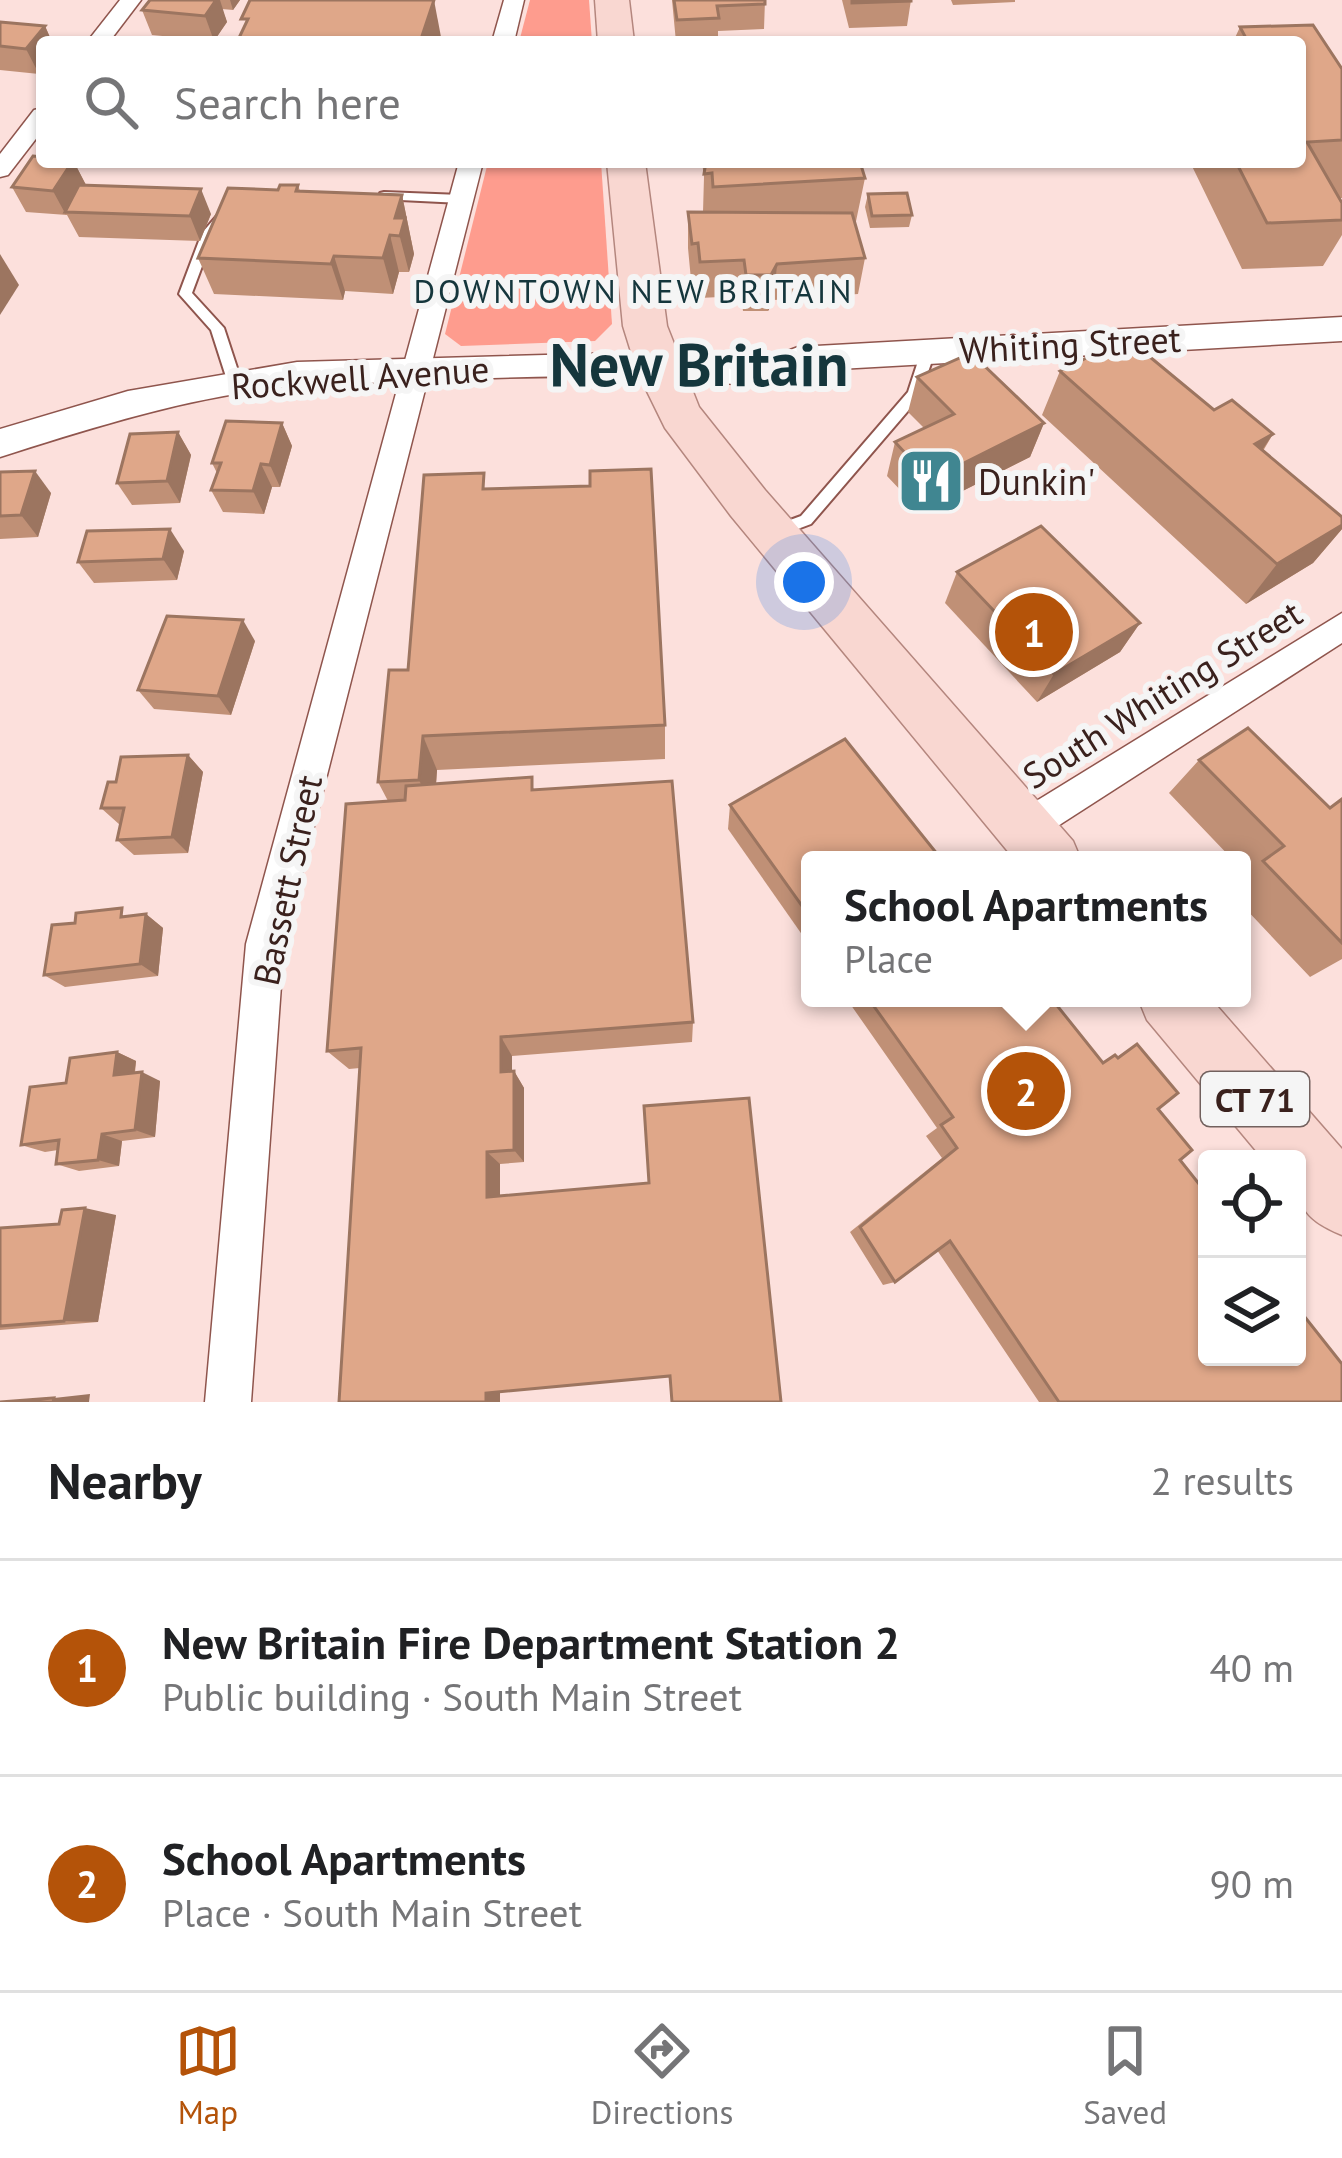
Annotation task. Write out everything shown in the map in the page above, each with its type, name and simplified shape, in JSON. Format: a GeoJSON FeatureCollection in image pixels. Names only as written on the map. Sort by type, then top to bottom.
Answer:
{"type":"FeatureCollection","features":[{"type":"Feature","properties":{"kind":"main road"},"geometry":{"type":"LineString","coordinates":[[612,0],[615,36]]}},
{"type":"Feature","properties":{"kind":"main road"},"geometry":{"type":"LineString","coordinates":[[627,168],[641,308],[656,364],[688,427],[1038,844]]}},
{"type":"Feature","properties":{"kind":"main road","name":"CT 71"},"geometry":{"type":"LineString","coordinates":[[1177,1007],[1342,1201]]}},
{"type":"Feature","properties":{"kind":"street"},"geometry":{"type":"LineString","coordinates":[[103,36],[131,0]]}},
{"type":"Feature","properties":{"kind":"street"},"geometry":{"type":"LineString","coordinates":[[504,36],[514,0]]}},
{"type":"Feature","properties":{"kind":"street"},"geometry":{"type":"LineString","coordinates":[[0,170],[36,123]]}},
{"type":"Feature","properties":{"kind":"street","name":"Bassett Street"},"geometry":{"type":"LineString","coordinates":[[228,1402],[265,944],[469,168]]}},
{"type":"Feature","properties":{"kind":"street","name":"Whiting Street"},"geometry":{"type":"LineString","coordinates":[[656,364],[731,375],[775,370],[799,358],[1342,329]]}},
{"type":"Feature","properties":{"kind":"street","name":"Rockwell Avenue"},"geometry":{"type":"LineString","coordinates":[[0,443],[128,404],[235,382],[317,373],[656,364]]}},
{"type":"Feature","properties":{"kind":"street","name":"South Whiting Street"},"geometry":{"type":"LineString","coordinates":[[1038,844],[1342,626]]}},
{"type":"Feature","properties":{"kind":"lane"},"geometry":{"type":"LineString","coordinates":[[370,196],[461,199]]}},
{"type":"Feature","properties":{"kind":"lane"},"geometry":{"type":"LineString","coordinates":[[235,382],[217,328],[185,294],[208,233],[220,217],[240,205]]}},
{"type":"Feature","properties":{"kind":"lane"},"geometry":{"type":"LineString","coordinates":[[772,532],[806,520],[914,394],[928,352]]}},
{"type":"Feature","properties":{"kind":"shaded area"},"geometry":{"type":"Polygon","coordinates":[[[530,0],[589,0],[592,36],[521,36],[530,0]]]}},
{"type":"Feature","properties":{"kind":"shaded area"},"geometry":{"type":"Polygon","coordinates":[[[486,168],[601,168],[612,324],[595,341],[461,346],[445,334],[486,168]]]}},
{"type":"Feature","properties":{"kind":"building"},"geometry":{"type":"Polygon","coordinates":[[[150,0],[216,0],[205,16],[142,10],[150,0]]]}},
{"type":"Feature","properties":{"kind":"building"},"geometry":{"type":"Polygon","coordinates":[[[250,0],[434,0],[422,36],[240,36],[248,19],[241,19],[250,0]]]}},
{"type":"Feature","properties":{"kind":"building"},"geometry":{"type":"Polygon","coordinates":[[[674,0],[765,0],[765,4],[717,6],[719,18],[677,20],[674,0]]]}},
{"type":"Feature","properties":{"kind":"building"},"geometry":{"type":"Polygon","coordinates":[[[911,0],[911,1],[852,3],[911,0]]]}},
{"type":"Feature","properties":{"kind":"building"},"geometry":{"type":"Polygon","coordinates":[[[0,22],[45,26],[26,49],[0,46],[0,22]]]}},
{"type":"Feature","properties":{"kind":"building"},"geometry":{"type":"Polygon","coordinates":[[[1313,25],[1342,69],[1342,140],[1307,142],[1342,203],[1342,220],[1267,223],[1239,168],[1306,168],[1306,36],[1245,36],[1240,27],[1313,25]]]}},
{"type":"Feature","properties":{"kind":"building"},"geometry":{"type":"Polygon","coordinates":[[[33,156],[36,168],[68,168],[53,191],[12,187],[33,156]]]}},
{"type":"Feature","properties":{"kind":"building"},"geometry":{"type":"Polygon","coordinates":[[[705,168],[862,168],[865,178],[713,187],[712,173],[704,174],[705,168]]]}},
{"type":"Feature","properties":{"kind":"building"},"geometry":{"type":"Polygon","coordinates":[[[79,185],[201,189],[190,216],[65,212],[79,185]]]}},
{"type":"Feature","properties":{"kind":"building"},"geometry":{"type":"Polygon","coordinates":[[[280,185],[298,185],[296,191],[402,195],[395,218],[405,218],[400,236],[390,235],[383,258],[334,256],[331,264],[198,258],[228,188],[278,190],[280,185]]]}},
{"type":"Feature","properties":{"kind":"building"},"geometry":{"type":"Polygon","coordinates":[[[907,193],[912,215],[872,216],[868,194],[907,193]]]}},
{"type":"Feature","properties":{"kind":"building"},"geometry":{"type":"Polygon","coordinates":[[[688,212],[852,213],[865,258],[777,264],[771,275],[746,275],[744,260],[700,262],[688,212]]]}},
{"type":"Feature","properties":{"kind":"building"},"geometry":{"type":"Polygon","coordinates":[[[1127,338],[1214,410],[1232,400],[1273,434],[1255,444],[1342,517],[1342,525],[1277,564],[1060,371],[1127,338]]]}},
{"type":"Feature","properties":{"kind":"building"},"geometry":{"type":"Polygon","coordinates":[[[971,353],[1044,423],[930,480],[895,442],[954,414],[917,377],[971,353]]]}},
{"type":"Feature","properties":{"kind":"building"},"geometry":{"type":"Polygon","coordinates":[[[226,421],[282,423],[270,465],[261,464],[253,491],[211,490],[221,463],[212,463],[226,421]]]}},
{"type":"Feature","properties":{"kind":"building"},"geometry":{"type":"Polygon","coordinates":[[[178,432],[167,481],[117,483],[130,434],[178,432]]]}},
{"type":"Feature","properties":{"kind":"building"},"geometry":{"type":"Polygon","coordinates":[[[651,469],[665,725],[423,736],[419,780],[378,782],[389,670],[408,670],[424,475],[484,473],[483,489],[590,486],[590,471],[651,469]]]}},
{"type":"Feature","properties":{"kind":"building"},"geometry":{"type":"Polygon","coordinates":[[[35,471],[21,515],[0,516],[0,472],[35,471]]]}},
{"type":"Feature","properties":{"kind":"building"},"geometry":{"type":"Polygon","coordinates":[[[1041,526],[1140,623],[1054,674],[957,572],[1041,526]]]}},
{"type":"Feature","properties":{"kind":"building"},"geometry":{"type":"Polygon","coordinates":[[[170,529],[163,559],[78,562],[87,531],[170,529]]]}},
{"type":"Feature","properties":{"kind":"building"},"geometry":{"type":"Polygon","coordinates":[[[167,616],[243,620],[218,696],[138,690],[167,616]]]}},
{"type":"Feature","properties":{"kind":"building"},"geometry":{"type":"Polygon","coordinates":[[[1248,728],[1330,808],[1342,799],[1342,943],[1263,861],[1284,846],[1199,760],[1248,728]]]}},
{"type":"Feature","properties":{"kind":"building"},"geometry":{"type":"Polygon","coordinates":[[[845,739],[935,851],[801,851],[801,904],[730,805],[845,739]]]}},
{"type":"Feature","properties":{"kind":"building"},"geometry":{"type":"Polygon","coordinates":[[[188,755],[172,837],[117,840],[124,808],[101,808],[108,782],[116,782],[121,757],[188,755]]]}},
{"type":"Feature","properties":{"kind":"building"},"geometry":{"type":"Polygon","coordinates":[[[532,777],[532,790],[672,781],[693,1022],[501,1037],[501,1072],[514,1071],[514,1150],[487,1152],[487,1197],[649,1183],[644,1106],[749,1098],[781,1402],[672,1402],[670,1376],[486,1393],[486,1402],[339,1402],[361,1048],[327,1051],[346,804],[405,800],[406,786],[532,777]]]}},
{"type":"Feature","properties":{"kind":"building"},"geometry":{"type":"Polygon","coordinates":[[[122,908],[121,917],[146,914],[140,964],[44,975],[52,925],[75,923],[76,913],[122,908]]]}},
{"type":"Feature","properties":{"kind":"building"},"geometry":{"type":"Polygon","coordinates":[[[874,1007],[1058,1007],[1103,1063],[1137,1044],[1178,1093],[1158,1109],[1192,1150],[1180,1160],[1198,1183],[1198,1366],[1306,1366],[1306,1318],[1342,1364],[1342,1402],[1059,1402],[950,1241],[895,1282],[860,1227],[957,1148],[941,1125],[953,1117],[874,1007]]]}},
{"type":"Feature","properties":{"kind":"building"},"geometry":{"type":"Polygon","coordinates":[[[117,1052],[114,1075],[142,1072],[135,1130],[102,1134],[98,1160],[56,1164],[59,1140],[21,1145],[30,1087],[66,1083],[70,1058],[117,1052]]]}},
{"type":"Feature","properties":{"kind":"building"},"geometry":{"type":"Polygon","coordinates":[[[85,1208],[64,1321],[0,1326],[0,1228],[59,1224],[62,1210],[85,1208]]]}},
{"type":"Feature","properties":{"kind":"building"},"geometry":{"type":"Polygon","coordinates":[[[54,1398],[53,1402],[0,1402],[54,1398]]]}},
{"type":"Feature","properties":{"kind":"place","name":"Dunkin'"},"geometry":{"type":"Point","coordinates":[931,481]}},
{"type":"Feature","properties":{"kind":"place","name":"New Britain Fire Department Station 2"},"geometry":{"type":"Point","coordinates":[1034,632]}},
{"type":"Feature","properties":{"kind":"place","name":"School Apartments"},"geometry":{"type":"Point","coordinates":[1026,1091]}},
{"type":"Feature","properties":{"kind":"district","name":"DOWNTOWN NEW BRITAIN"},"geometry":{"type":"Point","coordinates":[634,290]}},
{"type":"Feature","properties":{"kind":"district","name":"New Britain"},"geometry":{"type":"Point","coordinates":[699,364]}}]}
